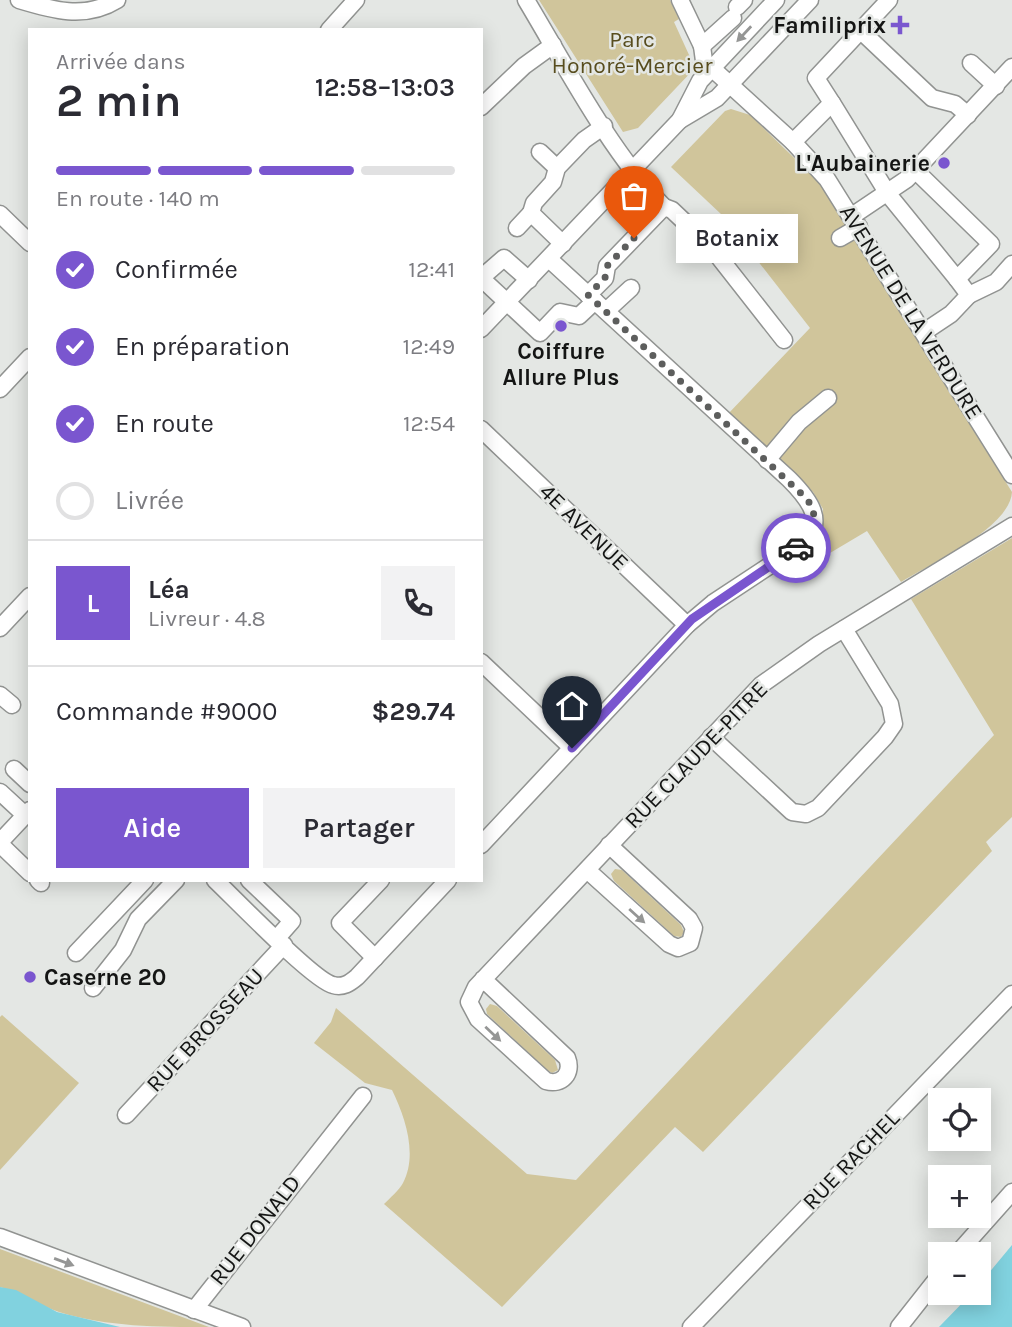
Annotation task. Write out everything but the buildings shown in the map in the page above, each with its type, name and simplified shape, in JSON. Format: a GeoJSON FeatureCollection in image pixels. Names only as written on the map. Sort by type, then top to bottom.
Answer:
{"type":"FeatureCollection","features":[{"type":"Feature","properties":{"kind":"street"},"geometry":{"type":"LineString","coordinates":[[19,0],[75,13],[97,9],[117,0]]}},
{"type":"Feature","properties":{"kind":"street"},"geometry":{"type":"LineString","coordinates":[[331,28],[356,0]]}},
{"type":"Feature","properties":{"kind":"street"},"geometry":{"type":"LineString","coordinates":[[526,0],[647,190],[711,247],[784,340]]}},
{"type":"Feature","properties":{"kind":"street"},"geometry":{"type":"LineString","coordinates":[[680,0],[702,46],[701,57],[712,68]]}},
{"type":"Feature","properties":{"kind":"street"},"geometry":{"type":"LineString","coordinates":[[680,120],[717,98],[810,0]]}},
{"type":"Feature","properties":{"kind":"street"},"geometry":{"type":"LineString","coordinates":[[889,0],[816,78],[888,194],[969,295]]}},
{"type":"Feature","properties":{"kind":"street"},"geometry":{"type":"LineString","coordinates":[[483,325],[680,120],[700,81],[775,1],[793,18]]}},
{"type":"Feature","properties":{"kind":"street"},"geometry":{"type":"LineString","coordinates":[[702,46],[738,8]]}},
{"type":"Feature","properties":{"kind":"street"},"geometry":{"type":"LineString","coordinates":[[860,30],[932,98],[955,104],[968,115]]}},
{"type":"Feature","properties":{"kind":"street"},"geometry":{"type":"LineString","coordinates":[[483,105],[524,66],[553,45]]}},
{"type":"Feature","properties":{"kind":"street"},"geometry":{"type":"LineString","coordinates":[[971,63],[996,86]]}},
{"type":"Feature","properties":{"kind":"street"},"geometry":{"type":"LineString","coordinates":[[840,239],[855,221],[916,170],[1012,67]]}},
{"type":"Feature","properties":{"kind":"street","name":"AVENUE DE LA VERDURE"},"geometry":{"type":"LineString","coordinates":[[712,68],[793,142],[827,179],[1012,475]]}},
{"type":"Feature","properties":{"kind":"street"},"geometry":{"type":"LineString","coordinates":[[793,142],[832,103]]}},
{"type":"Feature","properties":{"kind":"street"},"geometry":{"type":"LineString","coordinates":[[563,244],[525,211],[554,182],[557,168],[581,143],[604,126]]}},
{"type":"Feature","properties":{"kind":"street"},"geometry":{"type":"LineString","coordinates":[[540,152],[557,168]]}},
{"type":"Feature","properties":{"kind":"street"},"geometry":{"type":"LineString","coordinates":[[916,170],[991,244],[957,279]]}},
{"type":"Feature","properties":{"kind":"street"},"geometry":{"type":"LineString","coordinates":[[596,302],[607,266],[664,207]]}},
{"type":"Feature","properties":{"kind":"street"},"geometry":{"type":"LineString","coordinates":[[0,214],[28,241]]}},
{"type":"Feature","properties":{"kind":"street"},"geometry":{"type":"LineString","coordinates":[[483,276],[500,258],[504,258],[529,280]]}},
{"type":"Feature","properties":{"kind":"street"},"geometry":{"type":"LineString","coordinates":[[483,843],[687,625],[713,603],[801,545],[813,531],[815,522],[814,510],[807,499],[549,259]]}},
{"type":"Feature","properties":{"kind":"street"},"geometry":{"type":"LineString","coordinates":[[923,332],[951,314],[969,295],[996,282],[1012,264]]}},
{"type":"Feature","properties":{"kind":"street"},"geometry":{"type":"LineString","coordinates":[[483,280],[540,333],[560,312],[579,316],[596,302],[631,288]]}},
{"type":"Feature","properties":{"kind":"street"},"geometry":{"type":"LineString","coordinates":[[0,390],[28,359]]}},
{"type":"Feature","properties":{"kind":"street"},"geometry":{"type":"LineString","coordinates":[[767,460],[799,422],[828,398]]}},
{"type":"Feature","properties":{"kind":"street","name":"4E AVENUE"},"geometry":{"type":"LineString","coordinates":[[483,431],[687,625]]}},
{"type":"Feature","properties":{"kind":"street","name":"RUE CLAUDE-PITRE"},"geometry":{"type":"LineString","coordinates":[[483,979],[567,1058],[569,1069],[564,1078],[556,1083],[546,1082],[478,1019],[470,1007],[470,998],[483,979],[761,685],[844,629],[1012,526]]}},
{"type":"Feature","properties":{"kind":"street"},"geometry":{"type":"LineString","coordinates":[[0,628],[28,598]]}},
{"type":"Feature","properties":{"kind":"street"},"geometry":{"type":"LineString","coordinates":[[710,737],[792,812],[806,814],[818,808],[894,724],[890,704],[844,629]]}},
{"type":"Feature","properties":{"kind":"street"},"geometry":{"type":"LineString","coordinates":[[483,664],[572,748]]}},
{"type":"Feature","properties":{"kind":"street"},"geometry":{"type":"LineString","coordinates":[[14,769],[28,782]]}},
{"type":"Feature","properties":{"kind":"street"},"geometry":{"type":"LineString","coordinates":[[0,792],[27,813],[0,843],[28,871]]}},
{"type":"Feature","properties":{"kind":"street"},"geometry":{"type":"LineString","coordinates":[[587,870],[669,944],[678,948],[690,943],[694,928],[690,919],[609,845]]}},
{"type":"Feature","properties":{"kind":"street"},"geometry":{"type":"LineString","coordinates":[[75,953],[143,882]]}},
{"type":"Feature","properties":{"kind":"street"},"geometry":{"type":"LineString","coordinates":[[93,988],[123,950],[138,919],[174,882]]}},
{"type":"Feature","properties":{"kind":"street"},"geometry":{"type":"LineString","coordinates":[[217,882],[321,980],[341,986],[357,977],[447,882]]}},
{"type":"Feature","properties":{"kind":"street"},"geometry":{"type":"LineString","coordinates":[[251,882],[292,921],[281,942]]}},
{"type":"Feature","properties":{"kind":"street"},"geometry":{"type":"LineString","coordinates":[[375,958],[340,923],[380,882]]}},
{"type":"Feature","properties":{"kind":"street","name":"RUE BROSSEAU"},"geometry":{"type":"LineString","coordinates":[[126,1115],[281,942]]}},
{"type":"Feature","properties":{"kind":"street","name":"RUE RACHEL"},"geometry":{"type":"LineString","coordinates":[[691,1327],[1012,994]]}},
{"type":"Feature","properties":{"kind":"street","name":"RUE DONALD"},"geometry":{"type":"LineString","coordinates":[[194,1310],[363,1096]]}},
{"type":"Feature","properties":{"kind":"street"},"geometry":{"type":"LineString","coordinates":[[968,1242],[1012,1192]]}},
{"type":"Feature","properties":{"kind":"street"},"geometry":{"type":"LineString","coordinates":[[0,1237],[242,1327]]}},
{"type":"Feature","properties":{"kind":"street"},"geometry":{"type":"LineString","coordinates":[[899,1327],[928,1290]]}},
{"type":"Feature","properties":{"kind":"green space","name":"Parc Honoré-Mercier"},"geometry":{"type":"Polygon","coordinates":[[[539,0],[670,0],[679,19],[674,22],[695,68],[638,128],[623,132],[539,0]]]}},
{"type":"Feature","properties":{"kind":"green space"},"geometry":{"type":"Polygon","coordinates":[[[731,109],[750,115],[818,181],[1012,492],[1008,505],[984,532],[901,582],[867,531],[830,553],[820,537],[823,509],[813,492],[727,415],[810,328],[722,215],[671,167],[725,111],[731,109]]]}},
{"type":"Feature","properties":{"kind":"green space"},"geometry":{"type":"Polygon","coordinates":[[[1012,538],[1012,817],[986,842],[992,851],[703,1152],[675,1127],[502,1307],[384,1204],[401,1186],[407,1172],[410,1148],[408,1136],[392,1090],[365,1083],[314,1043],[331,1022],[336,1008],[527,1174],[576,1180],[994,735],[911,599],[1012,538]]]}},
{"type":"Feature","properties":{"kind":"green space"},"geometry":{"type":"Polygon","coordinates":[[[615,869],[622,870],[681,925],[684,932],[681,937],[674,936],[614,881],[611,874],[615,869]]]}},
{"type":"Feature","properties":{"kind":"green space"},"geometry":{"type":"Polygon","coordinates":[[[490,1004],[497,1006],[555,1060],[558,1070],[552,1073],[547,1070],[487,1014],[486,1009],[490,1004]]]}},
{"type":"Feature","properties":{"kind":"green space"},"geometry":{"type":"Polygon","coordinates":[[[2,1015],[79,1083],[0,1170],[0,1017],[2,1015]]]}},
{"type":"Feature","properties":{"kind":"green space"},"geometry":{"type":"Polygon","coordinates":[[[0,1249],[209,1327],[115,1323],[59,1312],[0,1287],[0,1249]]]}},
{"type":"Feature","properties":{"kind":"water"},"geometry":{"type":"Polygon","coordinates":[[[1012,1245],[1012,1327],[939,1327],[960,1305],[991,1305],[991,1270],[1012,1245]]]}},
{"type":"Feature","properties":{"kind":"water"},"geometry":{"type":"Polygon","coordinates":[[[0,1287],[16,1290],[57,1312],[120,1327],[0,1327],[0,1287]]]}},
{"type":"Feature","properties":{"kind":"way so far"},"geometry":{"type":"LineString","coordinates":[[634,238],[607,266],[605,278],[588,295],[789,479],[807,499],[814,510],[814,528],[807,540],[796,548]]}},
{"type":"Feature","properties":{"kind":"place","name":"Familiprix"},"geometry":{"type":"Point","coordinates":[900,25]}},
{"type":"Feature","properties":{"kind":"place","name":"L'Aubainerie"},"geometry":{"type":"Point","coordinates":[944,163]}},
{"type":"Feature","properties":{"kind":"place","name":"Botanix"},"geometry":{"type":"Point","coordinates":[634,238]}},
{"type":"Feature","properties":{"kind":"place","name":"Coiffure Allure Plus"},"geometry":{"type":"Point","coordinates":[561,326]}},
{"type":"Feature","properties":{"kind":"place","name":"Caserne 20"},"geometry":{"type":"Point","coordinates":[30,977]}},
{"type":"Feature","properties":{"kind":"route"},"geometry":{"type":"LineString","coordinates":[[572,748],[692,619],[796,548]]}}]}
